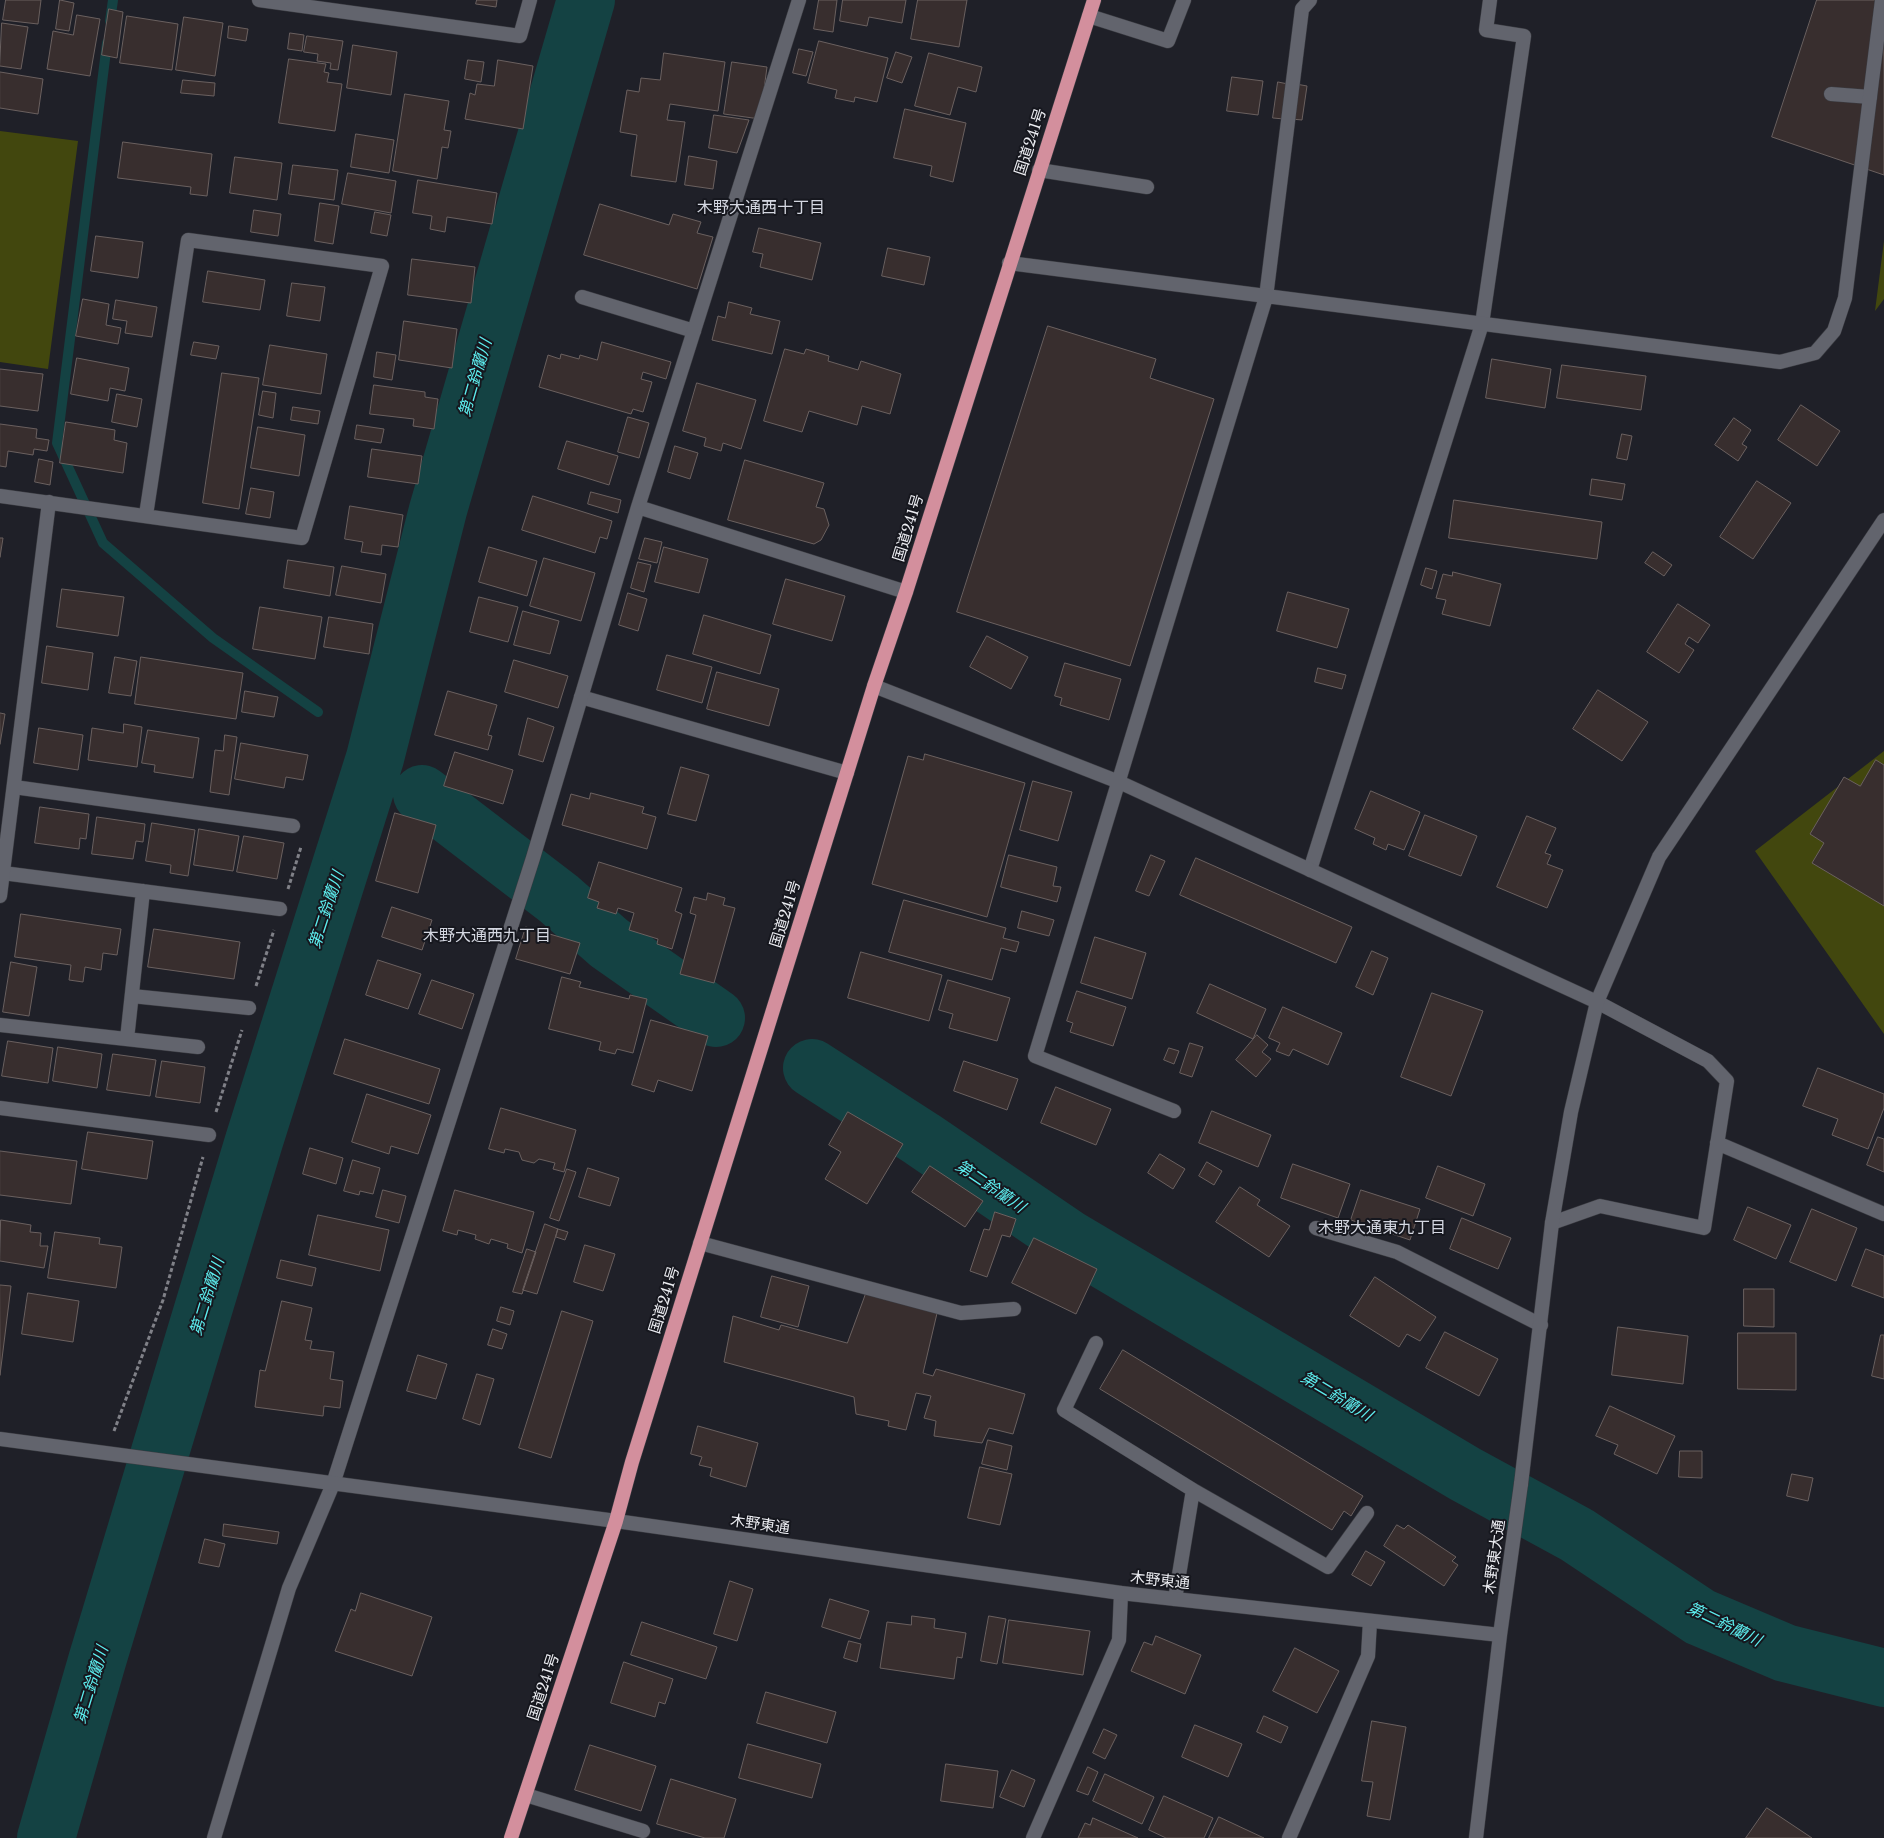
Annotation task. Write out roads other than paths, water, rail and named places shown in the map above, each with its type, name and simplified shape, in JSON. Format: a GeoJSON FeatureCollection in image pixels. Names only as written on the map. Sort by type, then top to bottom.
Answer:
{"type":"FeatureCollection","features":[{"type":"Feature","properties":{"kind":"highway","name":"国道241号"},"geometry":{"type":"LineString","coordinates":[[511,1838],[616,1521],[632,1462],[874,686],[906,592],[1094,0]]}},
{"type":"Feature","properties":{"kind":"street"},"geometry":{"type":"LineString","coordinates":[[259,0],[520,36],[530,0]]}},
{"type":"Feature","properties":{"kind":"street"},"geometry":{"type":"LineString","coordinates":[[214,1838],[289,1588],[333,1484],[533,858],[638,507],[799,0]]}},
{"type":"Feature","properties":{"kind":"street"},"geometry":{"type":"LineString","coordinates":[[1089,16],[1168,42],[1184,0]]}},
{"type":"Feature","properties":{"kind":"street"},"geometry":{"type":"LineString","coordinates":[[1174,1111],[1035,1056],[1266,296],[1302,9],[1310,0]]}},
{"type":"Feature","properties":{"kind":"street"},"geometry":{"type":"LineString","coordinates":[[1310,870],[1482,324],[1524,36],[1486,30],[1490,0]]}},
{"type":"Feature","properties":{"kind":"street"},"geometry":{"type":"LineString","coordinates":[[1009,263],[1780,362],[1815,353],[1834,331],[1845,298],[1882,0]]}},
{"type":"Feature","properties":{"kind":"street"},"geometry":{"type":"LineString","coordinates":[[1831,94],[1870,97]]}},
{"type":"Feature","properties":{"kind":"street"},"geometry":{"type":"LineString","coordinates":[[1039,170],[1147,188]]}},
{"type":"Feature","properties":{"kind":"street"},"geometry":{"type":"LineString","coordinates":[[0,496],[302,538],[382,266],[188,240],[146,515]]}},
{"type":"Feature","properties":{"kind":"street"},"geometry":{"type":"LineString","coordinates":[[582,297],[694,331]]}},
{"type":"Feature","properties":{"kind":"street"},"geometry":{"type":"LineString","coordinates":[[0,896],[6,804],[14,787],[49,502]]}},
{"type":"Feature","properties":{"kind":"street"},"geometry":{"type":"LineString","coordinates":[[638,507],[906,592]]}},
{"type":"Feature","properties":{"kind":"street","name":"木野東大通"},"geometry":{"type":"LineString","coordinates":[[1500,1634],[1516,1524],[1552,1223],[1571,1112],[1597,1002],[1659,857],[1884,520]]}},
{"type":"Feature","properties":{"kind":"street"},"geometry":{"type":"LineString","coordinates":[[874,686],[1119,782],[1597,1002],[1708,1061],[1727,1081],[1704,1228],[1600,1206],[1552,1223]]}},
{"type":"Feature","properties":{"kind":"street"},"geometry":{"type":"LineString","coordinates":[[581,697],[847,773]]}},
{"type":"Feature","properties":{"kind":"street"},"geometry":{"type":"LineString","coordinates":[[14,787],[294,826]]}},
{"type":"Feature","properties":{"kind":"street"},"geometry":{"type":"LineString","coordinates":[[3,873],[280,910]]}},
{"type":"Feature","properties":{"kind":"street"},"geometry":{"type":"LineString","coordinates":[[128,1039],[143,891]]}},
{"type":"Feature","properties":{"kind":"street"},"geometry":{"type":"LineString","coordinates":[[132,996],[249,1008]]}},
{"type":"Feature","properties":{"kind":"street"},"geometry":{"type":"LineString","coordinates":[[0,1025],[198,1047]]}},
{"type":"Feature","properties":{"kind":"street"},"geometry":{"type":"LineString","coordinates":[[0,1108],[209,1135]]}},
{"type":"Feature","properties":{"kind":"street"},"geometry":{"type":"LineString","coordinates":[[1717,1143],[1884,1214]]}},
{"type":"Feature","properties":{"kind":"street"},"geometry":{"type":"LineString","coordinates":[[1316,1228],[1397,1252],[1541,1325]]}},
{"type":"Feature","properties":{"kind":"street"},"geometry":{"type":"LineString","coordinates":[[700,1243],[961,1313],[1014,1309]]}},
{"type":"Feature","properties":{"kind":"street"},"geometry":{"type":"LineString","coordinates":[[1096,1343],[1064,1410],[1193,1490],[1328,1567],[1367,1513]]}},
{"type":"Feature","properties":{"kind":"street","name":"木野東通"},"geometry":{"type":"LineString","coordinates":[[0,1439],[616,1521],[1121,1593],[1500,1634]]}},
{"type":"Feature","properties":{"kind":"street"},"geometry":{"type":"LineString","coordinates":[[1175,1599],[1193,1490]]}},
{"type":"Feature","properties":{"kind":"street"},"geometry":{"type":"LineString","coordinates":[[1033,1838],[1119,1640],[1121,1593]]}},
{"type":"Feature","properties":{"kind":"street"},"geometry":{"type":"LineString","coordinates":[[1289,1838],[1368,1656],[1370,1621]]}},
{"type":"Feature","properties":{"kind":"street"},"geometry":{"type":"LineString","coordinates":[[1476,1838],[1500,1634]]}},
{"type":"Feature","properties":{"kind":"street"},"geometry":{"type":"LineString","coordinates":[[526,1795],[643,1831]]}},
{"type":"Feature","properties":{"kind":"waterway"},"geometry":{"type":"LineString","coordinates":[[110,21],[113,0]]}},
{"type":"Feature","properties":{"kind":"waterway","name":"第二鈴蘭川"},"geometry":{"type":"LineString","coordinates":[[46,1838],[97,1661],[254,1141],[375,758],[438,510],[586,0]]}},
{"type":"Feature","properties":{"kind":"waterway"},"geometry":{"type":"LineString","coordinates":[[107,43],[57,443],[103,543],[213,638],[318,712]]}},
{"type":"Feature","properties":{"kind":"waterway"},"geometry":{"type":"LineString","coordinates":[[368,732],[382,733]]}},
{"type":"Feature","properties":{"kind":"waterway","name":"第二鈴蘭川"},"geometry":{"type":"LineString","coordinates":[[422,794],[559,899],[609,943],[716,1018]]}},
{"type":"Feature","properties":{"kind":"waterway","name":"第二鈴蘭川"},"geometry":{"type":"LineString","coordinates":[[812,1068],[922,1139],[1069,1239],[1465,1474],[1577,1535],[1700,1617],[1785,1653],[1884,1678]]}},
{"type":"Feature","properties":{"kind":"district","name":"木野大通西十丁目"},"geometry":{"type":"Point","coordinates":[761,208]}},
{"type":"Feature","properties":{"kind":"district","name":"木野大通西九丁目"},"geometry":{"type":"Point","coordinates":[487,936]}},
{"type":"Feature","properties":{"kind":"district","name":"木野大通東九丁目"},"geometry":{"type":"Point","coordinates":[1382,1228]}}]}
